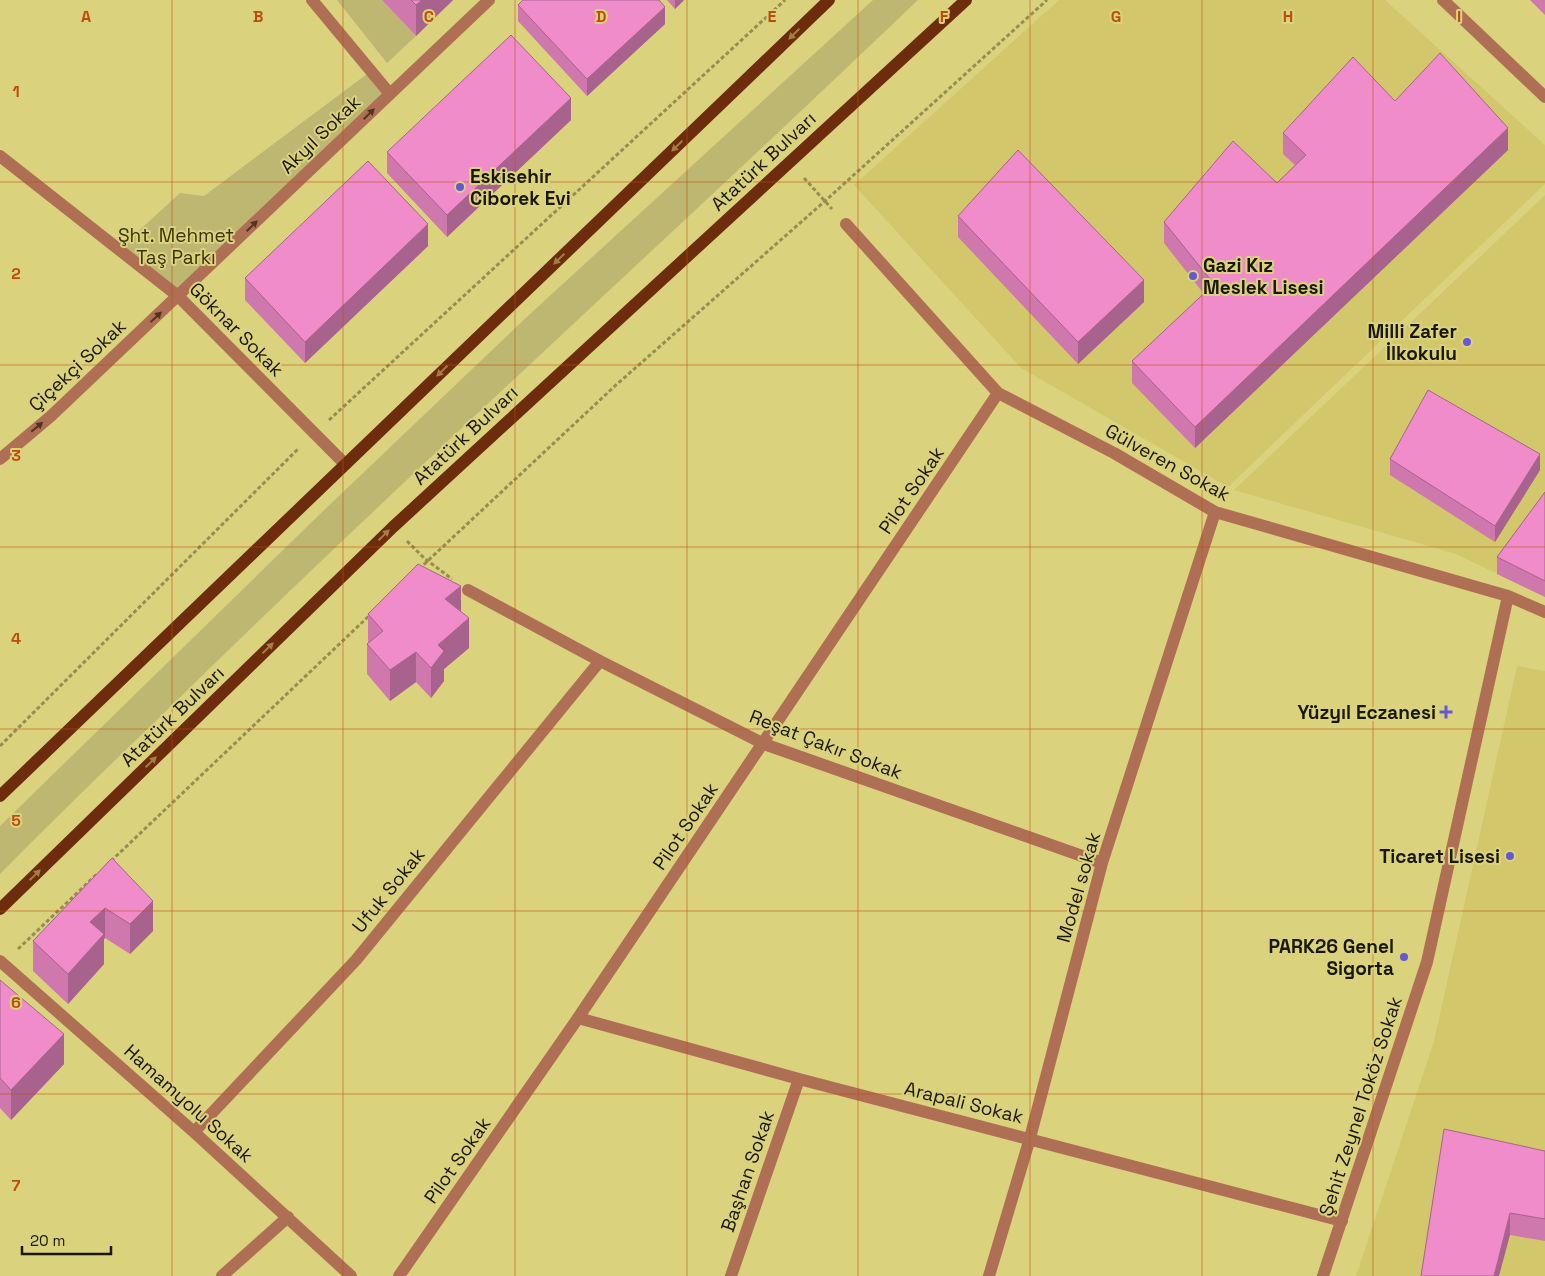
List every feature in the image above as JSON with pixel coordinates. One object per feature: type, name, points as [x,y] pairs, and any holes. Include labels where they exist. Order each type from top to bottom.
[{"type":"main road","points":[[0,796],[829,0]]},
{"type":"main road","name":"Atatürk Bulvarı","points":[[0,909],[392,527],[966,0]]},
{"type":"street","points":[[312,0],[390,94]]},
{"type":"street","name":"Akyıl Sokak","points":[[178,296],[489,0]]},
{"type":"street","points":[[1442,0],[1545,97]]},
{"type":"street","name":"Göknar Sokak","points":[[0,156],[178,296],[345,464]]},
{"type":"street","name":"Gülveren Sokak","points":[[846,224],[998,393],[1114,453],[1215,512],[1508,596],[1545,612]]},
{"type":"street","name":"Çiçekçi Sokak","points":[[0,459],[51,416],[178,296]]},
{"type":"street","name":"Pilot Sokak","points":[[399,1276],[578,1018],[764,744],[998,393]]},
{"type":"street","name":"Model sokak","points":[[989,1276],[1030,1138],[1102,864],[1215,512]]},
{"type":"street","name":"Reşat Çakır Sokak","points":[[468,590],[600,661],[764,744],[1102,864]]},
{"type":"street","name":"Şehit Zeynel Toköz Sokak","points":[[1323,1276],[1427,962],[1508,596]]},
{"type":"street","name":"Ufuk Sokak","points":[[194,1132],[356,960],[600,661]]},
{"type":"street","name":"Hamamyolu Sokak","points":[[2,962],[194,1132],[351,1276]]},
{"type":"street","name":"Arapali Sokak","points":[[578,1018],[799,1079],[1342,1221]]},
{"type":"street","name":"Başhan Sokak","points":[[731,1276],[799,1079]]},
{"type":"street","points":[[222,1276],[288,1217]]},
{"type":"path","points":[[0,746],[314,434],[784,0]]},
{"type":"path","points":[[413,574],[616,385],[825,201],[1046,0]]},
{"type":"path","points":[[789,162],[846,224]]},
{"type":"path","points":[[392,527],[428,561],[468,590]]},
{"type":"path","points":[[2,962],[377,608]]},
{"type":"shaded area","name":"Gazi Kız Meslek Lisesi","points":[[1059,0],[1385,0],[1545,145],[1545,184],[1228,487],[1021,368],[854,185]]},
{"type":"shaded area","name":"Milli Zafer İlkokulu","points":[[1545,195],[1545,597],[1456,554],[1234,490]]},
{"type":"shaded area","name":"Ticaret Lisesi","points":[[1517,666],[1545,671],[1545,1276],[1356,1276],[1434,1041]]},
{"type":"green space","points":[[337,0],[382,0],[416,36],[387,63]]},
{"type":"green space","points":[[873,0],[918,0],[252,627],[0,874],[0,826],[319,515],[530,314]]},
{"type":"green space","name":"Şht. Mehmet Taş Parkı","points":[[371,71],[390,94],[178,296],[119,249],[180,193],[204,196]]},
{"type":"building","points":[[411,0],[422,0],[416,5]]},
{"type":"building","points":[[523,0],[659,0],[665,7],[587,79],[518,5]]},
{"type":"building","points":[[511,35],[571,98],[447,215],[387,152]]},
{"type":"building","points":[[1440,53],[1508,128],[1195,427],[1132,361],[1214,284],[1164,222],[1233,141],[1277,183],[1306,155],[1283,133],[1353,57],[1395,101]]},
{"type":"building","points":[[1018,150],[1144,280],[1078,342],[958,216]]},
{"type":"building","points":[[368,161],[428,224],[305,342],[245,278]]},
{"type":"building","points":[[1428,390],[1540,454],[1495,526],[1390,459]]},
{"type":"building","points":[[1545,492],[1545,581],[1497,557]]},
{"type":"building","points":[[418,564],[461,586],[445,599],[469,618],[438,645],[444,651],[431,668],[416,652],[390,670],[367,644],[383,631],[368,614]]},
{"type":"building","points":[[112,858],[153,901],[130,924],[105,908],[90,922],[104,934],[68,974],[33,941]]},
{"type":"building","points":[[0,980],[64,1034],[11,1090],[0,1078]]},
{"type":"building","points":[[1444,1129],[1545,1151],[1545,1219],[1510,1213],[1494,1276],[1421,1276]]},
{"type":"place","name":"Eskisehir Ciborek Evi","points":[[460,187]]},
{"type":"place","name":"Gazi Kız Meslek Lisesi","points":[[1193,276]]},
{"type":"place","name":"Milli Zafer İlkokulu","points":[[1467,342]]},
{"type":"place","name":"Yüzyıl Eczanesi","points":[[1446,712]]},
{"type":"place","name":"Ticaret Lisesi","points":[[1510,856]]},
{"type":"place","name":"PARK26 Genel Sigorta","points":[[1404,957]]}]
